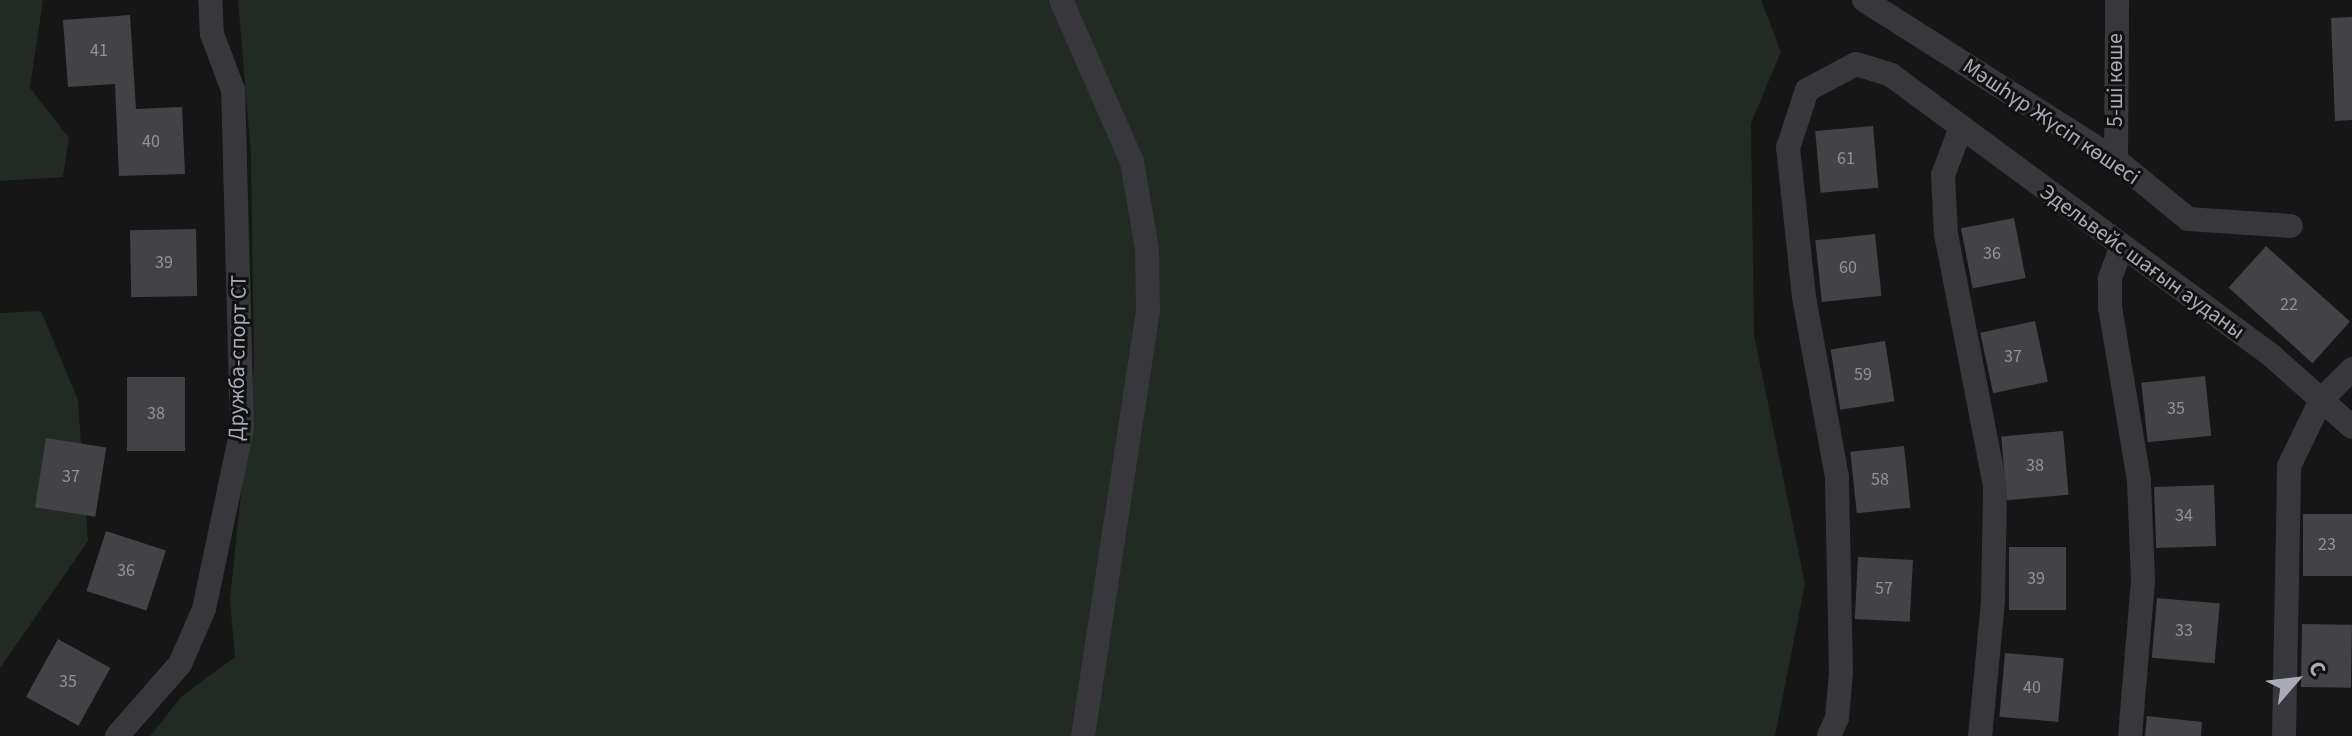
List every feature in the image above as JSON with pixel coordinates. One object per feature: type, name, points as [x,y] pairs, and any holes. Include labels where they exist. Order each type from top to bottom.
[{"type":"street","name":"Дружба-спорт СТ","points":[[117,736],[180,664],[204,609],[242,429],[233,90],[212,34],[210,0]]},
{"type":"street","points":[[1061,0],[1132,162],[1147,249],[1148,311],[1083,736]]},
{"type":"street","name":"Мәшhүр Жүсіп көшесі","points":[[1864,0],[2116,160],[2188,219],[2291,226]]},
{"type":"street","name":"5-ші көше","points":[[2116,160],[2117,0]]},
{"type":"street","name":"Эдельвейс шағын ауданы","points":[[1829,736],[1837,718],[1841,672],[1837,477],[1818,386],[1788,148],[1807,90],[1856,64],[1891,75],[1926,105],[2272,356],[2352,427]]},
{"type":"street","points":[[1960,130],[1943,175],[1946,234],[1995,487],[1993,602],[1980,736]]},
{"type":"street","points":[[2121,248],[2110,279],[2110,307],[2139,481],[2143,581],[2130,736]]},
{"type":"street","points":[[2284,736],[2289,466],[2321,400],[2352,369]]},
{"type":"shaded area","points":[[0,0],[43,0],[30,88],[69,138],[63,177],[0,181]]},
{"type":"shaded area","points":[[238,0],[1761,0],[1781,52],[1751,123],[1754,335],[1805,584],[1775,736],[150,736],[182,696],[235,657],[230,600],[254,367],[251,155]]},
{"type":"shaded area","points":[[41,311],[78,400],[88,541],[0,668],[0,313]]},
{"type":"building","points":[[130,15],[136,109],[182,107],[185,174],[119,176],[115,84],[68,87],[63,20]]},
{"type":"building","points":[[2352,17],[2352,120],[2335,121],[2331,18]]},
{"type":"building","points":[[1873,126],[1878,188],[1821,193],[1815,131]]},
{"type":"building","points":[[2014,218],[2026,278],[1973,288],[1961,228]]},
{"type":"building","points":[[196,229],[197,296],[131,297],[130,230]]},
{"type":"building","points":[[1875,234],[1881,296],[1822,302],[1815,240]]},
{"type":"building","points":[[2266,246],[2350,322],[2313,363],[2229,288]]},
{"type":"building","points":[[2035,321],[2048,382],[1993,393],[1980,333]]},
{"type":"building","points":[[1885,341],[1895,401],[1840,410],[1831,350]]},
{"type":"building","points":[[2205,376],[2211,436],[2148,442],[2141,383]]},
{"type":"building","points":[[127,377],[185,377],[185,451],[127,451]]},
{"type":"building","points":[[2063,431],[2069,495],[2007,500],[2001,436]]},
{"type":"building","points":[[46,438],[106,448],[95,517],[35,507]]},
{"type":"building","points":[[1904,446],[1910,508],[1857,513],[1850,452]]},
{"type":"building","points":[[2214,485],[2216,546],[2156,548],[2154,487]]},
{"type":"building","points":[[2303,514],[2352,514],[2352,576],[2303,576]]},
{"type":"building","points":[[106,531],[166,550],[146,610],[87,591]]},
{"type":"building","points":[[2009,547],[2066,547],[2066,610],[2009,610]]},
{"type":"building","points":[[1858,557],[1913,560],[1910,622],[1855,619]]},
{"type":"building","points":[[2157,598],[2220,603],[2215,663],[2152,658]]},
{"type":"building","points":[[2302,624],[2352,625],[2351,688],[2301,687]]},
{"type":"building","points":[[58,639],[110,668],[78,726],[26,697]]},
{"type":"building","points":[[2005,653],[2064,658],[2058,722],[1999,717]]},
{"type":"building","points":[[2147,716],[2202,722],[2201,736],[2145,736]]}]
